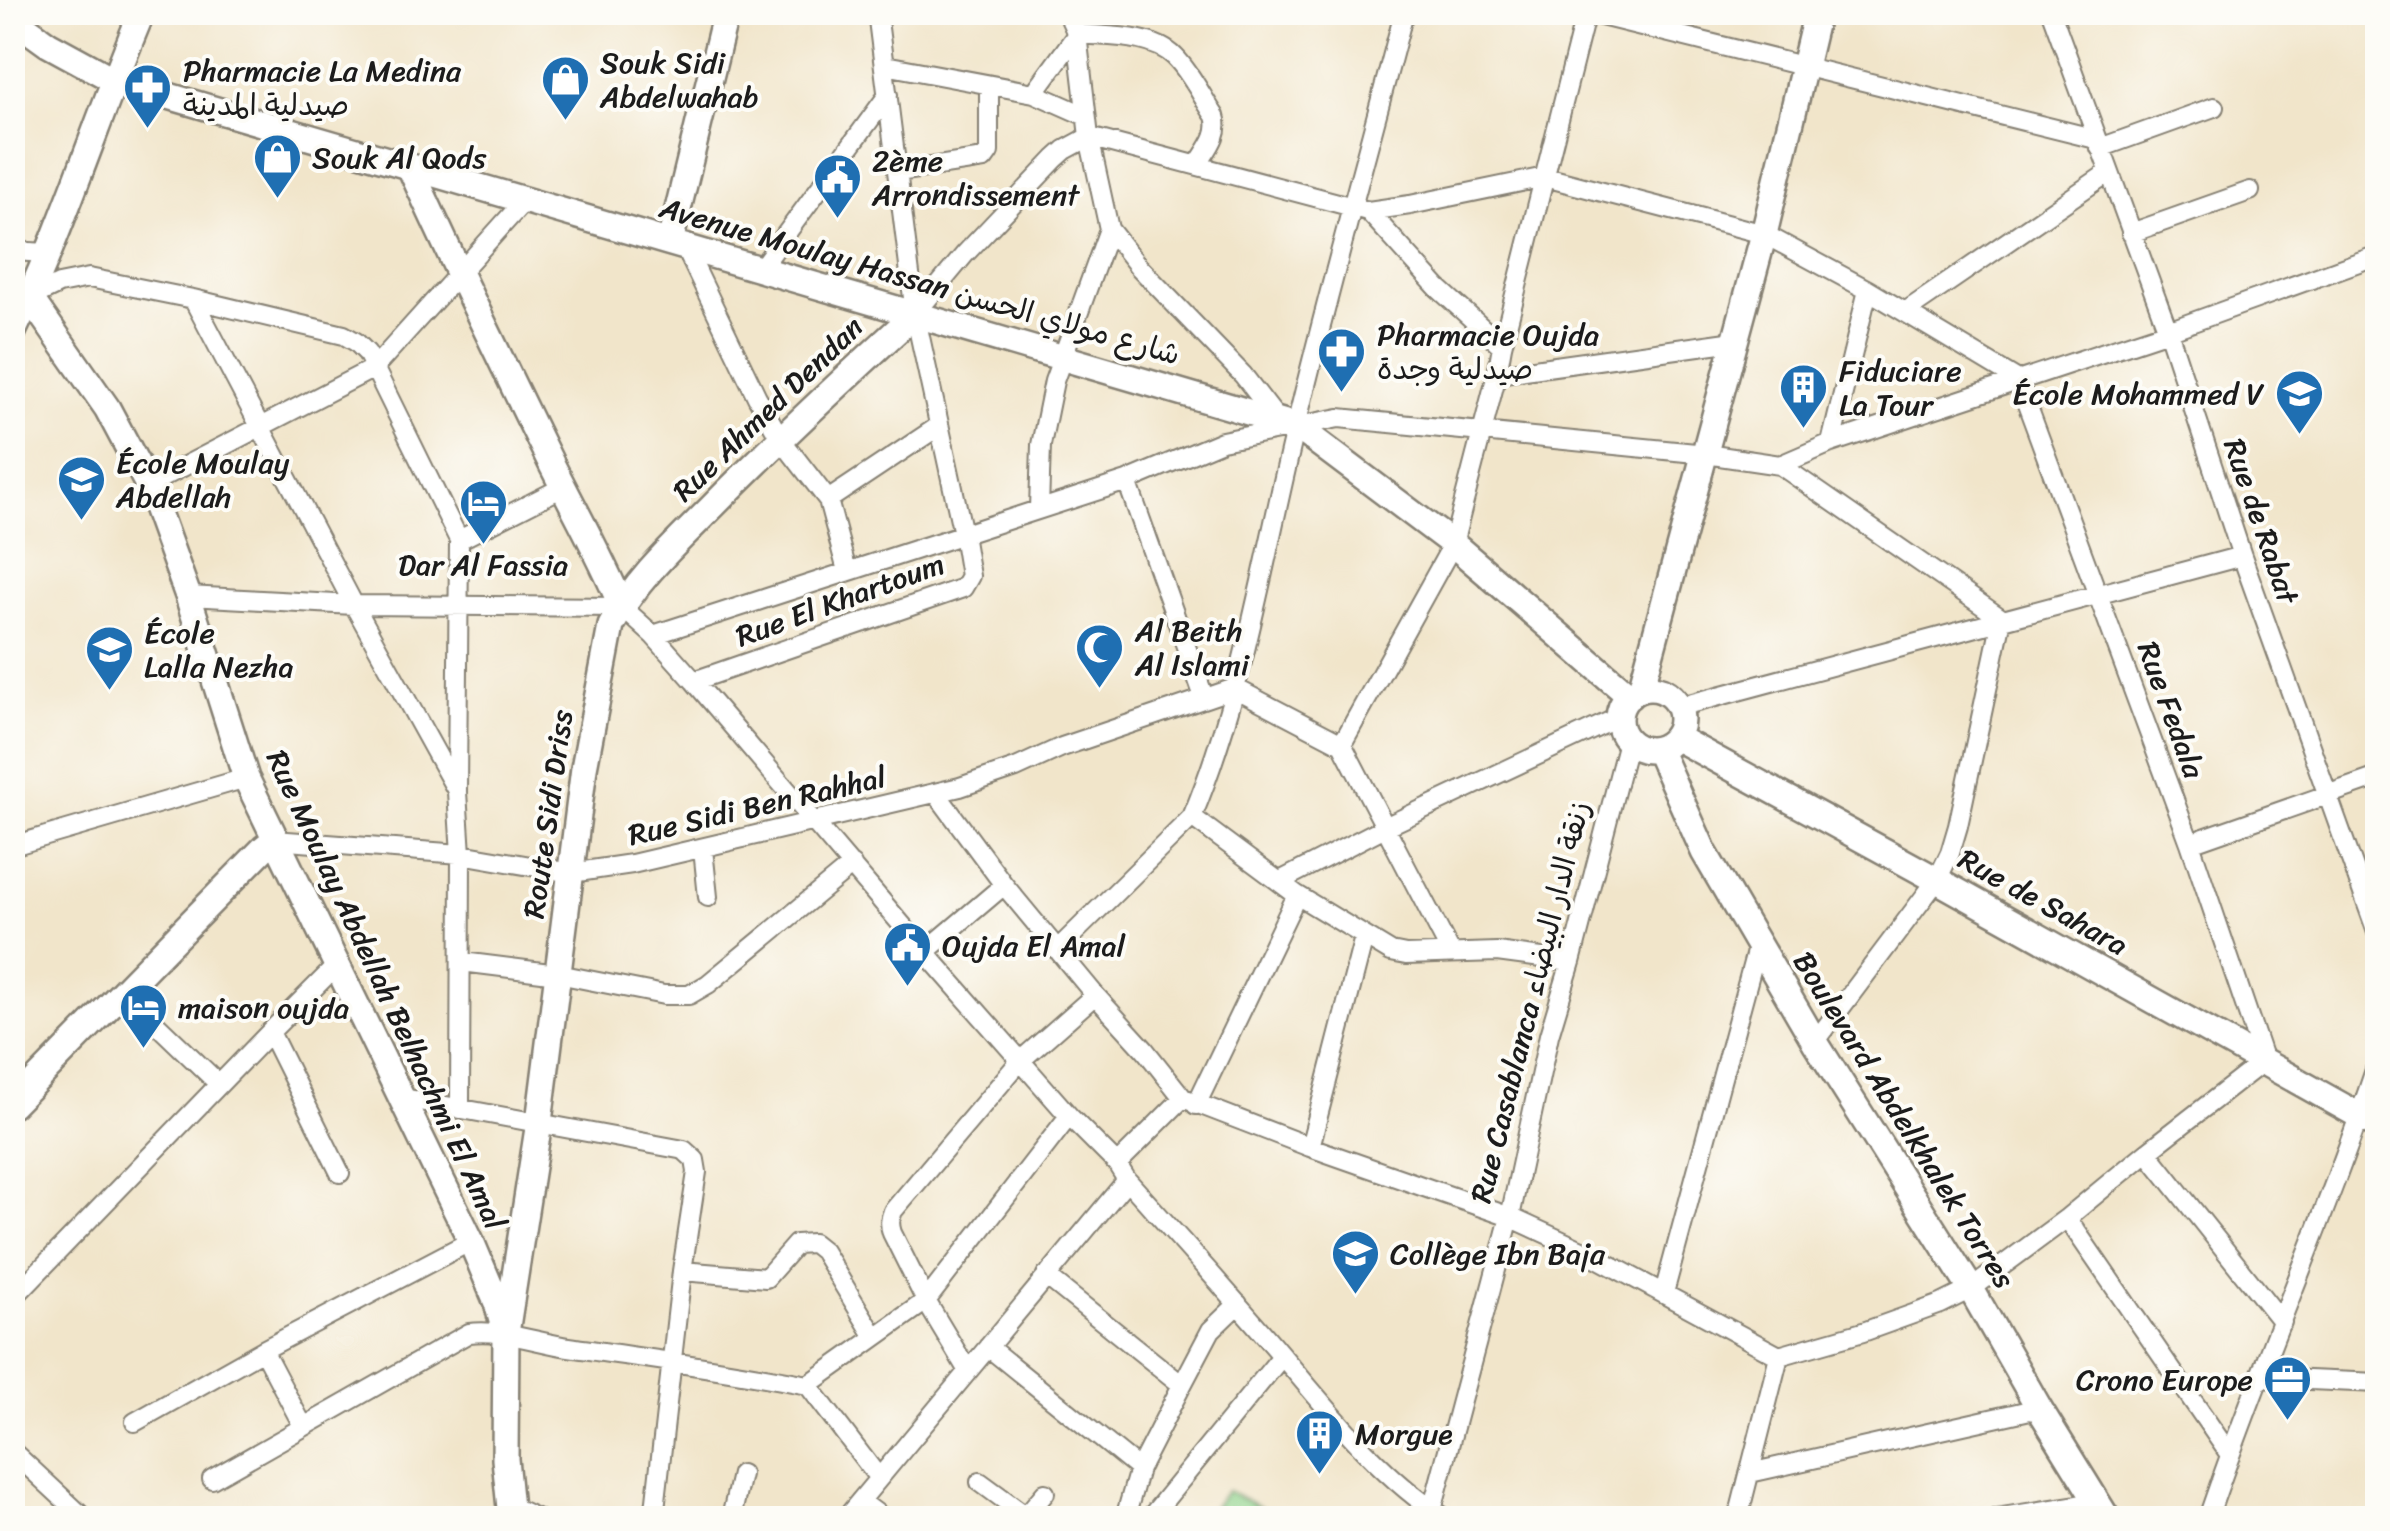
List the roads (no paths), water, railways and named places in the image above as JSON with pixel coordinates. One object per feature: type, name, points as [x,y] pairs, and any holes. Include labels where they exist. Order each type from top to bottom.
[{"type":"street","points":[[12,334],[30,298],[142,12]]},
{"type":"street","points":[[726,12],[678,244],[780,438],[828,500],[848,571]]},
{"type":"street","name":"Rue El Khartoum","points":[[694,681],[963,588],[970,576],[916,314],[877,12]]},
{"type":"street","points":[[1067,12],[1077,34],[1089,137],[1109,229],[1139,267],[1286,422]]},
{"type":"street","points":[[1057,950],[1192,817],[1204,789],[1235,688],[1286,422],[1360,210],[1404,12]]},
{"type":"street","name":"Rue Casablanca زنقة الدار البيضاء","points":[[1438,1514],[1510,1217],[1549,1035],[1571,962],[1630,711],[1706,454],[1764,234],[1816,12]]},
{"type":"street","name":"Rue de Rabat","points":[[2052,12],[2168,331],[2242,556],[2378,935]]},
{"type":"street","points":[[1342,744],[1452,544],[1586,13],[1804,65],[2098,144],[2214,107]]},
{"type":"street","name":"Avenue Moulay Hassan شارع مولاي الحسن","points":[[12,18],[48,44],[114,80],[1286,422],[1452,544],[1630,711]]},
{"type":"street","points":[[1034,92],[1077,34]]},
{"type":"street","points":[[1077,34],[1146,42],[1173,55],[1218,124],[1198,164]]},
{"type":"street","points":[[885,65],[1034,92],[1086,116]]},
{"type":"street","points":[[898,172],[984,159],[988,152],[989,84]]},
{"type":"street","points":[[760,268],[888,95]]},
{"type":"street","points":[[1089,137],[1360,210],[1410,205],[1545,178],[1764,234],[1868,290],[2018,380]]},
{"type":"street","name":"Rue Ahmed Dendan","points":[[622,606],[646,574],[780,438],[916,314],[965,254],[1055,159],[1089,137]]},
{"type":"street","points":[[410,166],[459,275],[622,606],[654,635],[925,952],[1238,1304],[1313,1394],[1378,1464],[1438,1514]]},
{"type":"street","points":[[1905,312],[2109,172]]},
{"type":"street","points":[[2131,233],[2250,191]]},
{"type":"street","points":[[148,485],[374,368],[525,200]]},
{"type":"street","points":[[1360,210],[1502,346]]},
{"type":"street","points":[[1039,508],[1041,445],[1054,381],[1109,229]]},
{"type":"street","points":[[12,251],[47,254]]},
{"type":"street","points":[[1780,464],[2378,255]]},
{"type":"street","points":[[12,319],[30,298],[59,284],[89,278],[344,335],[367,354],[459,540],[460,1109]]},
{"type":"street","points":[[1831,443],[1868,290]]},
{"type":"street","name":"Rue Moulay Abdellah Belhachmi El Amal","points":[[30,298],[107,408],[148,485],[246,778],[470,1241],[506,1333]]},
{"type":"street","points":[[193,299],[457,792]]},
{"type":"street","points":[[1497,374],[1735,340]]},
{"type":"street","name":"Rue Fedala","points":[[2018,380],[2190,842],[2264,1061]]},
{"type":"street","points":[[654,635],[1127,481],[1222,442],[1286,422],[1339,418],[1780,464],[2002,619]]},
{"type":"street","points":[[828,500],[939,426]]},
{"type":"street","points":[[1127,481],[1204,698]]},
{"type":"street","points":[[459,540],[563,487]]},
{"type":"street","points":[[1678,707],[2242,556]]},
{"type":"street","points":[[188,596],[354,605],[622,606]]},
{"type":"street","name":"Route Sidi Driss","points":[[511,1512],[505,1459],[506,1333],[539,1122],[588,750],[612,626],[622,606]]},
{"type":"street","points":[[1815,1042],[1938,880],[1950,853],[2002,619]]},
{"type":"street","points":[[1235,688],[1342,744],[1451,953]]},
{"type":"street","name":"Rue Sidi Ben Rahhal","points":[[274,840],[461,854],[572,873],[632,864],[984,780],[1062,747],[1235,688]]},
{"type":"street","points":[[1280,881],[1630,711],[1650,688],[1667,693],[1678,707],[1680,727],[1666,743],[1642,749],[1630,711]]},
{"type":"street","name":"Rue de Sahara","points":[[1666,743],[1938,880],[2368,1121]]},
{"type":"street","name":"Boulevard Abdelkhalek Torres","points":[[1666,743],[1704,852],[1815,1042],[1971,1289],[2102,1510]]},
{"type":"street","points":[[12,846],[246,778]]},
{"type":"street","points":[[2190,842],[2378,778]]},
{"type":"street","points":[[936,793],[1057,950],[1189,1102],[1510,1217],[1588,1253],[1779,1356],[1878,1326],[1971,1289],[2264,1061]]},
{"type":"street","points":[[1192,817],[1298,895],[1364,938],[1400,954],[1497,952],[1571,962]]},
{"type":"street","points":[[12,1105],[274,840]]},
{"type":"street","points":[[703,848],[708,897]]},
{"type":"street","points":[[462,962],[689,996],[852,865]]},
{"type":"street","points":[[925,952],[1004,885]]},
{"type":"street","points":[[846,1518],[1046,1276],[1122,1172],[1189,1102],[1298,895]]},
{"type":"street","points":[[1310,1147],[1364,938]]},
{"type":"street","points":[[1664,1293],[1758,944]]},
{"type":"street","points":[[12,1299],[336,966]]},
{"type":"street","points":[[122,992],[219,1084]]},
{"type":"street","points":[[968,1371],[926,1301],[892,1233],[891,1217],[1020,1061],[1095,995]]},
{"type":"street","points":[[270,1032],[340,1173]]},
{"type":"street","points":[[2208,1518],[2282,1322],[2368,1121],[2378,1060]]},
{"type":"street","points":[[403,1098],[684,1150],[696,1160],[654,1518]]},
{"type":"street","points":[[808,1385],[926,1301],[1069,1116]]},
{"type":"street","points":[[2147,1152],[2282,1322]]},
{"type":"street","points":[[2067,1218],[2230,1455]]},
{"type":"street","points":[[136,1422],[470,1241]]},
{"type":"street","points":[[682,1271],[766,1278],[796,1244],[813,1243],[823,1251],[876,1338]]},
{"type":"street","points":[[1046,1276],[1182,1385]]},
{"type":"street","points":[[1125,1518],[1138,1469],[1182,1385],[1212,1330],[1238,1304]]},
{"type":"street","points":[[212,1479],[469,1333],[506,1333],[527,1340],[808,1385],[878,1477]]},
{"type":"street","points":[[988,1347],[1138,1469]]},
{"type":"street","points":[[264,1350],[303,1426]]},
{"type":"street","points":[[1150,1518],[1282,1356]]},
{"type":"street","points":[[1738,1518],[1779,1356]]},
{"type":"street","points":[[2261,1378],[2378,1383]]},
{"type":"street","points":[[1750,1473],[2039,1408]]},
{"type":"street","points":[[12,1451],[84,1518]]},
{"type":"street","points":[[731,1518],[740,1474]]},
{"type":"street","points":[[980,1482],[1027,1518],[1046,1492]]},
{"type":"street","points":[[860,1501],[883,1518]]},
{"type":"street","points":[[1997,1518],[2102,1510]]},
{"type":"street","points":[[511,1512],[536,1518]]},
{"type":"place","name":"Souk Sidi Abdelwahab","points":[[565,122]]},
{"type":"place","name":"Pharmacie La Medina صيدلية المدينة","points":[[148,130]]},
{"type":"place","name":"Souk Al Qods","points":[[277,200]]},
{"type":"place","name":"2ème Arrondissement","points":[[837,220]]},
{"type":"place","name":"Pharmacie Oujda صيدلية وجدة","points":[[1342,394]]},
{"type":"place","name":"Fiduciare La Tour","points":[[1804,430]]},
{"type":"place","name":"École Mohammed V","points":[[2299,436]]},
{"type":"place","name":"École Moulay Abdellah","points":[[81,522]]},
{"type":"place","name":"Dar Al Fassia","points":[[483,546]]},
{"type":"place","name":"Al Beith Al Islami","points":[[1100,690]]},
{"type":"place","name":"École Lalla Nezha","points":[[109,692]]},
{"type":"place","name":"Oujda El Amal","points":[[907,988]]},
{"type":"place","name":"maison oujda","points":[[143,1050]]},
{"type":"place","name":"Collège Ibn Baja","points":[[1355,1296]]},
{"type":"place","name":"Crono Europe","points":[[2288,1422]]},
{"type":"place","name":"Morgue","points":[[1320,1476]]}]
